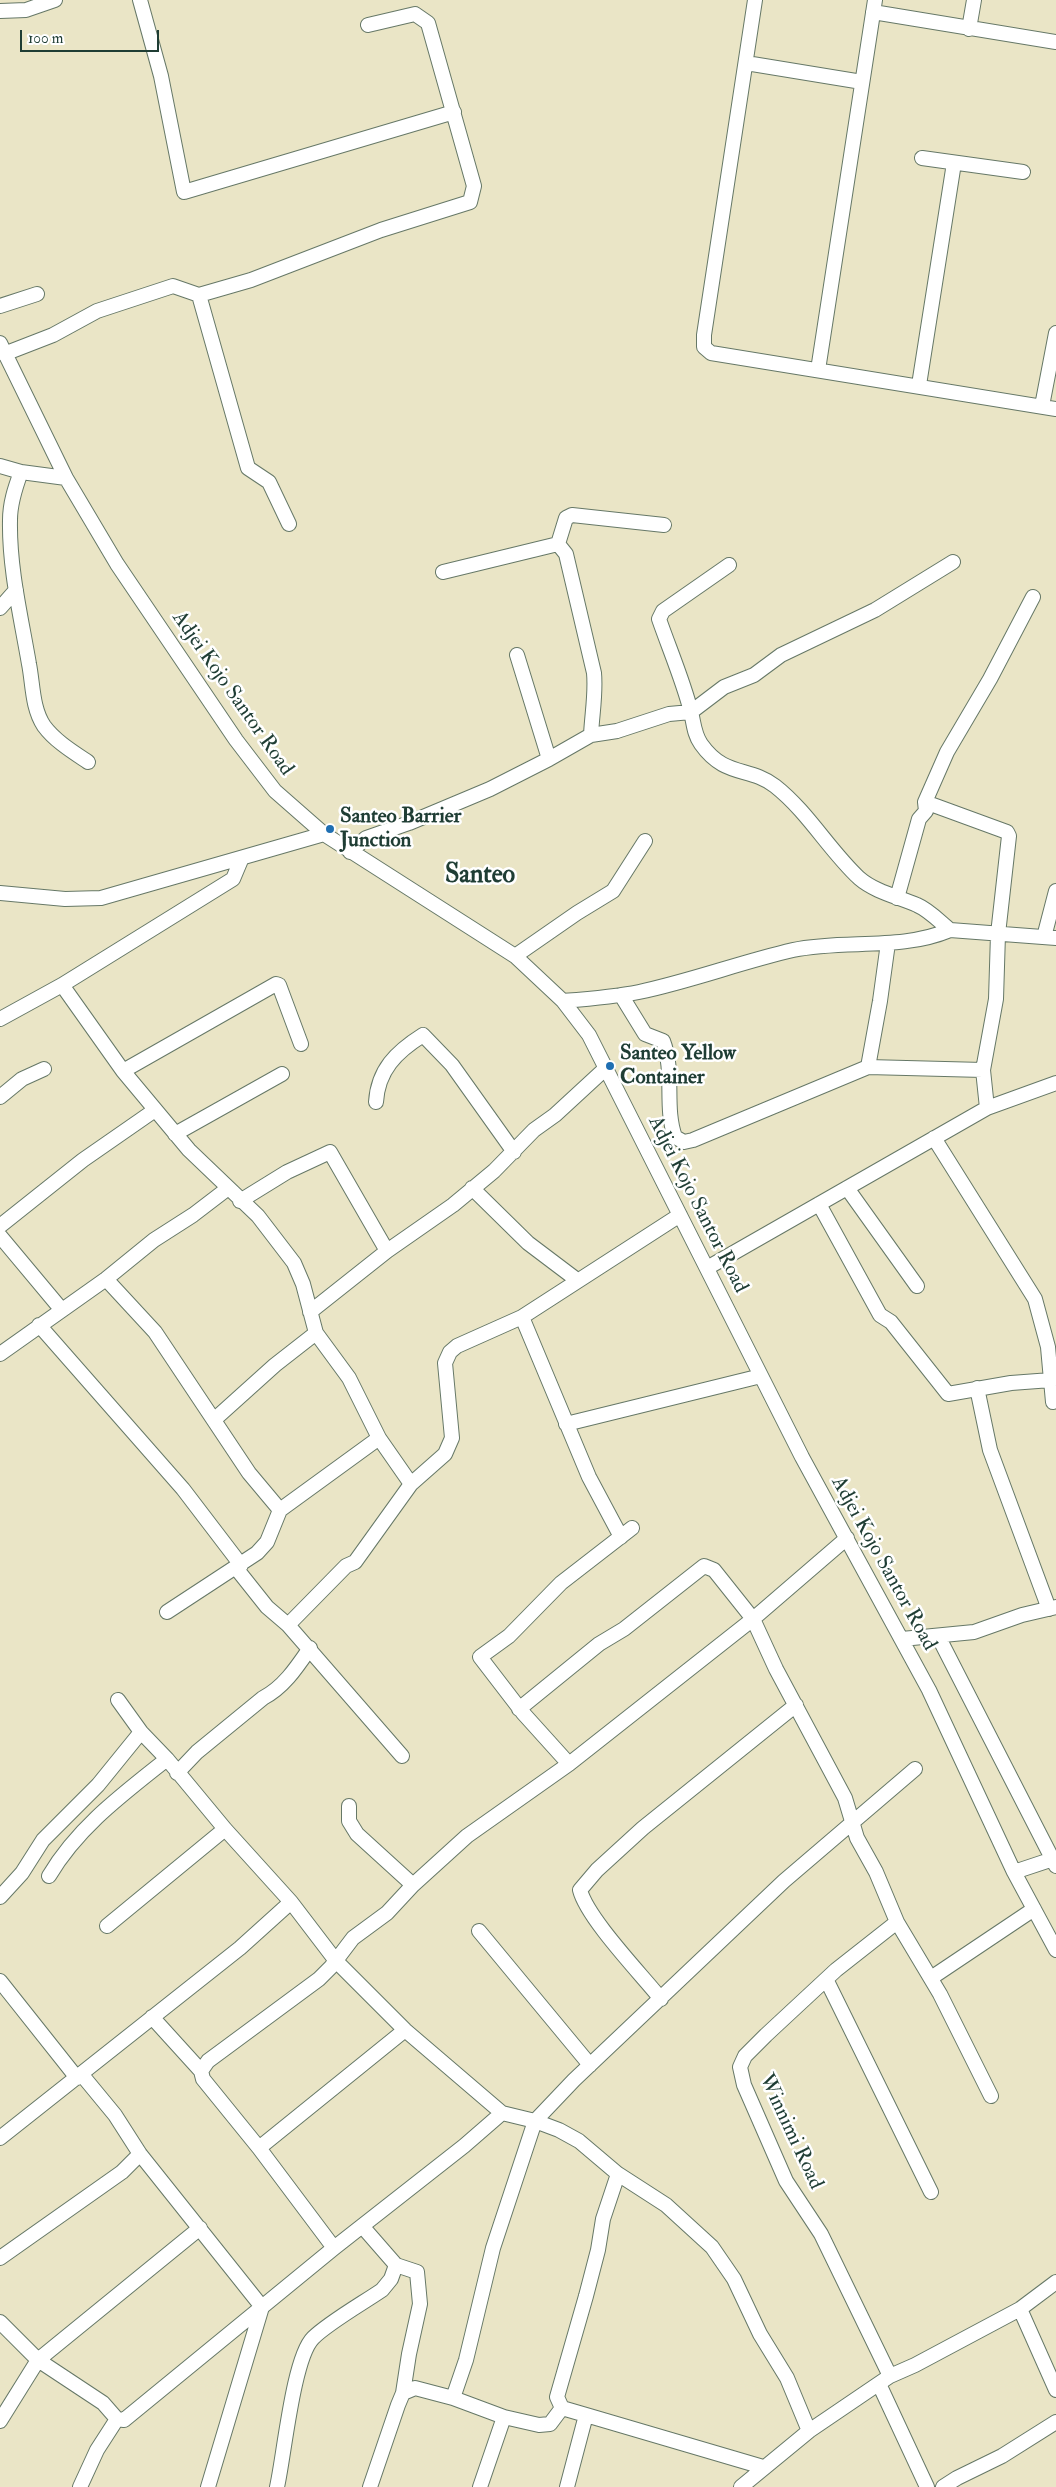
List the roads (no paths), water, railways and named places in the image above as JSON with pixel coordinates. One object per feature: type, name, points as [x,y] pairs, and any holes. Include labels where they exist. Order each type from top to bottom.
[{"type":"street","points":[[0,11],[26,10],[55,0]]},
{"type":"street","points":[[140,0],[161,76],[184,192],[454,112]]},
{"type":"street","points":[[755,0],[704,335],[704,347],[712,353],[1056,408]]},
{"type":"street","points":[[969,29],[974,0]]},
{"type":"street","points":[[818,370],[874,6],[969,29],[1056,42]]},
{"type":"street","points":[[2,349],[53,335],[97,311],[173,286],[199,295],[251,280],[381,230],[470,202],[474,186],[428,23],[415,14],[368,25]]},
{"type":"street","points":[[746,63],[862,82]]},
{"type":"street","points":[[922,158],[1024,172]]},
{"type":"street","points":[[919,385],[954,163]]},
{"type":"street","points":[[0,306],[38,294]]},
{"type":"street","points":[[199,295],[248,468],[269,482],[289,524]]},
{"type":"street","points":[[1042,406],[1056,333]]},
{"type":"street","name":"Adjei Kojo Santor Road","points":[[2,349],[66,478],[117,564],[236,740],[275,791],[324,834],[350,852],[439,906],[515,956],[563,1001],[589,1035],[802,1457],[902,1639],[1014,1872],[1056,1950]]},
{"type":"street","points":[[0,466],[21,472],[66,478]]},
{"type":"street","points":[[21,472],[12,497],[10,520],[16,590],[30,667],[31,692],[44,725],[63,745],[88,762]]},
{"type":"street","points":[[558,544],[566,518],[572,515],[664,525]]},
{"type":"street","points":[[443,572],[558,544]]},
{"type":"street","points":[[558,544],[566,554],[594,673],[596,687],[592,704],[591,735]]},
{"type":"street","points":[[350,852],[366,838],[409,823],[490,789],[591,735],[617,731],[669,714],[691,712],[724,687],[754,675],[781,655],[875,610],[953,562]]},
{"type":"street","points":[[729,564],[663,611],[659,619],[691,712],[694,731],[716,761],[729,769],[759,777],[773,785],[792,801],[860,879],[897,898],[919,906],[950,930]]},
{"type":"street","points":[[0,608],[16,590]]},
{"type":"street","points":[[897,898],[919,819],[926,811],[925,802],[947,752],[990,679],[1033,597]]},
{"type":"street","points":[[517,655],[549,759]]},
{"type":"street","points":[[925,802],[1008,832],[1009,836],[998,934],[996,999],[983,1070],[987,1108]]},
{"type":"street","points":[[0,893],[66,899],[101,898],[241,860],[324,834]]},
{"type":"street","points":[[515,956],[577,913],[613,891],[645,841]]},
{"type":"street","points":[[0,1019],[62,985],[232,878],[241,860]]},
{"type":"street","points":[[563,1001],[621,995],[794,950],[831,945],[888,943],[934,937],[950,930],[1050,938],[1056,891]]},
{"type":"street","points":[[868,1067],[888,943]]},
{"type":"street","points":[[123,1071],[276,984],[279,986],[301,1044]]},
{"type":"street","points":[[62,985],[123,1071],[175,1134],[227,1189],[258,1216],[294,1263],[303,1284],[316,1333],[349,1378],[379,1438],[411,1484]]},
{"type":"street","points":[[621,995],[645,1034],[663,1041],[669,1056],[671,1126],[675,1138],[684,1142],[693,1140],[868,1067],[983,1070]]},
{"type":"street","points":[[376,1102],[377,1088],[383,1073],[394,1056],[423,1036],[452,1065],[514,1152]]},
{"type":"street","points":[[310,1312],[387,1251],[453,1205],[514,1152],[534,1130],[555,1115],[606,1068]]},
{"type":"street","points":[[0,1097],[22,1078],[44,1069]]},
{"type":"street","points":[[175,1134],[282,1074]]},
{"type":"street","points":[[707,1268],[987,1108],[1056,1083]]},
{"type":"street","points":[[0,1226],[83,1160],[155,1110]]},
{"type":"street","points":[[934,1138],[1035,1299],[1048,1347],[1053,1402]]},
{"type":"street","points":[[240,1201],[287,1172],[330,1152],[387,1251]]},
{"type":"street","points":[[472,1188],[528,1243],[577,1280]]},
{"type":"street","points":[[847,1188],[917,1286]]},
{"type":"street","points":[[0,1354],[61,1309],[106,1279],[154,1240],[193,1215],[227,1189]]},
{"type":"street","points":[[819,1204],[880,1315],[891,1322],[948,1394],[977,1388],[1051,1380]]},
{"type":"street","points":[[288,1625],[346,1566],[355,1562],[411,1484],[449,1449],[452,1438],[446,1363],[450,1352],[457,1346],[522,1317],[680,1215]]},
{"type":"street","points":[[0,1236],[61,1309]]},
{"type":"street","points":[[106,1279],[155,1332],[249,1473],[280,1510]]},
{"type":"street","points":[[522,1317],[589,1477],[621,1537]]},
{"type":"street","points":[[38,1326],[183,1489],[267,1607],[310,1648],[402,1756]]},
{"type":"street","points":[[214,1419],[275,1365],[316,1333]]},
{"type":"street","points":[[566,1424],[762,1376]]},
{"type":"street","points":[[902,1639],[974,1632],[1022,1615],[1053,1608],[990,1450],[977,1388]]},
{"type":"street","points":[[167,1612],[257,1553],[267,1542],[280,1510],[379,1438]]},
{"type":"street","points":[[569,1764],[519,1709],[480,1657],[509,1636],[560,1583],[632,1528]]},
{"type":"street","points":[[201,2071],[208,2061],[319,1979],[336,1961],[353,1938],[387,1913],[413,1885],[474,1831],[569,1764],[753,1619],[847,1538]]},
{"type":"street","points":[[519,1709],[599,1644],[624,1629],[704,1566],[714,1570],[753,1619],[845,1798],[857,1838],[876,1872],[896,1922],[931,1978],[991,2096]]},
{"type":"street","points":[[938,1636],[1055,1862],[1014,1872]]},
{"type":"street","points":[[177,1773],[197,1752],[263,1698],[273,1693],[288,1678],[310,1648]]},
{"type":"street","points":[[118,1700],[140,1732],[168,1759],[177,1773],[225,1829],[292,1902],[336,1961],[406,2030],[502,2113],[536,2121],[559,2130],[579,2141],[618,2174],[666,2204],[712,2247],[724,2263],[760,2334],[787,2378],[809,2431]]},
{"type":"street","points":[[661,1998],[618,1948],[582,1901],[580,1890],[597,1870],[643,1828],[796,1705]]},
{"type":"street","points":[[0,1897],[22,1873],[43,1840],[98,1784],[140,1732]]},
{"type":"street","points":[[49,1876],[63,1853],[98,1815],[168,1759]]},
{"type":"street","points":[[453,2398],[466,2360],[493,2248],[536,2121],[590,2065],[784,1881],[915,1769]]},
{"type":"street","points":[[348,1806],[349,1821],[357,1834],[413,1885]]},
{"type":"street","points":[[107,1926],[225,1829]]},
{"type":"street","points":[[0,2137],[80,2076],[240,1948],[292,1902]]},
{"type":"street","points":[[931,1978],[1034,1909]]},
{"type":"street","name":"Winnimi Road","points":[[896,1922],[827,1981],[745,2056],[740,2067],[741,2075],[786,2181],[821,2234],[885,2380],[927,2487]]},
{"type":"street","points":[[479,1931],[590,2065]]},
{"type":"street","points":[[827,1981],[931,2192]]},
{"type":"street","points":[[0,1982],[114,2115],[140,2154],[262,2307]]},
{"type":"street","points":[[152,2017],[201,2071],[203,2079],[259,2148],[334,2248]]},
{"type":"street","points":[[259,2148],[406,2030]]},
{"type":"street","points":[[0,2322],[38,2360],[104,2402],[117,2419],[124,2420],[334,2248],[464,2146],[502,2113]]},
{"type":"street","points":[[0,2258],[122,2172],[140,2154]]},
{"type":"street","points":[[618,2174],[604,2219],[586,2296],[556,2397],[562,2408],[763,2467]]},
{"type":"street","points":[[362,2226],[396,2265],[417,2272],[420,2304],[409,2354],[404,2393],[370,2487]]},
{"type":"street","points":[[0,2421],[38,2360],[200,2228]]},
{"type":"street","points":[[278,2487],[283,2446],[301,2361],[312,2339],[382,2290],[391,2280],[396,2265]]},
{"type":"street","points":[[741,2487],[809,2431],[885,2380],[1020,2309],[1056,2282]]},
{"type":"street","points":[[208,2487],[262,2307]]},
{"type":"street","points":[[1020,2309],[1056,2390]]},
{"type":"street","points":[[404,2393],[415,2388],[453,2398],[504,2417],[539,2425],[550,2424],[562,2408]]},
{"type":"street","points":[[571,2486],[586,2415]]},
{"type":"street","points":[[480,2487],[504,2417]]},
{"type":"street","points":[[80,2487],[98,2450],[117,2419]]},
{"type":"street","points":[[943,2487],[1002,2456],[1056,2422]]},
{"type":"place","name":"Santeo Barrier Junction","points":[[330,829]]},
{"type":"place","name":"Santeo Yellow Container","points":[[610,1066]]},
{"type":"district","name":"Santeo","points":[[480,876]]}]
